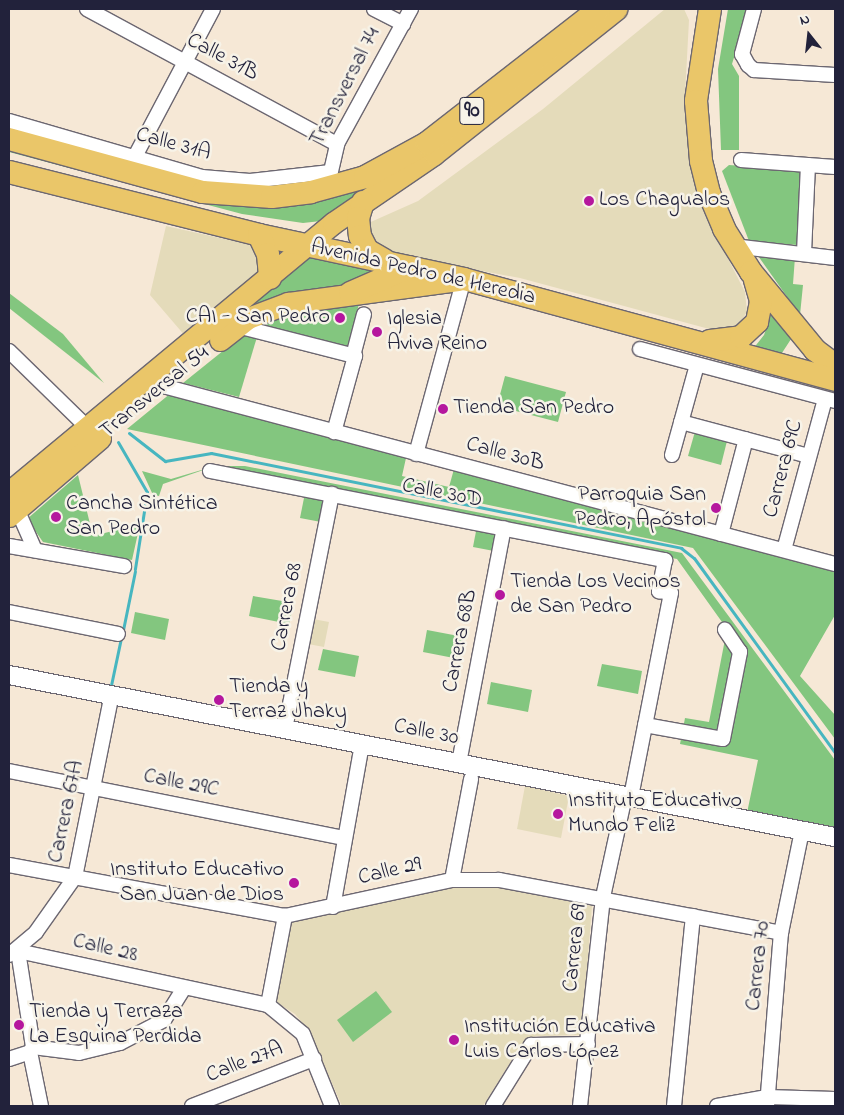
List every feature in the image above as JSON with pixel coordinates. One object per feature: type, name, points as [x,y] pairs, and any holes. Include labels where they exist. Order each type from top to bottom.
[{"type":"highway","name":"90","points":[[330,180],[386,168],[427,144],[599,9]]},
{"type":"highway","points":[[698,9],[700,71],[697,131],[701,161],[716,211],[734,246],[751,272],[815,350],[835,365]]},
{"type":"highway","points":[[700,71],[710,9]]},
{"type":"highway","points":[[9,139],[130,165],[182,188],[248,197],[330,180]]},
{"type":"highway","name":"Avenida Pedro de Heredia","points":[[9,172],[259,235],[464,279],[684,339],[832,394]]},
{"type":"highway","points":[[363,202],[358,218],[363,244],[387,262]]},
{"type":"highway","points":[[259,235],[268,254],[270,278]]},
{"type":"highway","points":[[350,293],[410,267]]},
{"type":"highway","points":[[684,339],[732,341],[750,332],[761,301],[751,272]]},
{"type":"main road","name":"90","points":[[308,246],[363,202],[434,154],[616,9]]},
{"type":"main road","name":"Transversal 54","points":[[119,414],[308,246]]},
{"type":"main road","name":"Transversal 54","points":[[11,506],[95,430],[163,386],[237,326],[275,306],[350,293],[464,279]]},
{"type":"street","name":"Calle 31B","points":[[87,9],[337,144]]},
{"type":"street","points":[[130,165],[213,9]]},
{"type":"street","points":[[374,9],[402,24]]},
{"type":"street","name":"Transversal 74","points":[[330,180],[337,144],[411,9]]},
{"type":"street","points":[[754,9],[743,59],[754,70],[835,75]]},
{"type":"street","name":"Calle 31A","points":[[9,120],[130,165]]},
{"type":"street","points":[[741,160],[835,167]]},
{"type":"street","points":[[804,252],[808,165]]},
{"type":"street","points":[[734,246],[804,252],[835,258]]},
{"type":"street","points":[[416,454],[464,279]]},
{"type":"street","points":[[334,432],[364,314]]},
{"type":"street","points":[[237,326],[354,356]]},
{"type":"street","points":[[640,350],[697,365],[832,394]]},
{"type":"street","points":[[9,351],[95,430]]},
{"type":"street","points":[[672,455],[697,365]]},
{"type":"street","name":"Calle 30B","points":[[163,386],[835,564]]},
{"type":"street","name":"Carrera 69C","points":[[784,550],[809,456],[832,394]]},
{"type":"street","points":[[681,422],[809,456]]},
{"type":"street","points":[[721,534],[746,439]]},
{"type":"street","name":"Calle 30D","points":[[210,471],[666,560],[659,591],[670,593]]},
{"type":"street","name":"Carrera 68","points":[[285,728],[332,494]]},
{"type":"street","points":[[11,506],[35,550]]},
{"type":"street","name":"Carrera 68B","points":[[459,763],[504,528]]},
{"type":"street","points":[[9,546],[124,566]]},
{"type":"street","name":"Carrera 69","points":[[580,1106],[603,897],[645,725],[670,593]]},
{"type":"street","points":[[9,612],[118,634]]},
{"type":"street","points":[[645,725],[723,740],[740,652],[725,630]]},
{"type":"street","name":"Calle 30","points":[[9,675],[835,836]]},
{"type":"street","name":"Carrera 67A","points":[[13,953],[75,877],[112,694]]},
{"type":"street","points":[[333,907],[362,744]]},
{"type":"street","name":"Calle 29C","points":[[9,771],[344,838]]},
{"type":"street","points":[[452,880],[471,779]]},
{"type":"street","name":"Carrera 70","points":[[767,1102],[781,933],[802,831]]},
{"type":"street","name":"Calle 29","points":[[9,865],[285,916],[452,880],[499,880],[603,897],[781,933]]},
{"type":"street","points":[[285,916],[268,1005],[297,1025],[314,1059],[332,1106]]},
{"type":"street","points":[[674,1106],[693,916]]},
{"type":"street","points":[[13,953],[42,1106]]},
{"type":"street","name":"Calle 28","points":[[13,953],[268,1005]]},
{"type":"street","points":[[9,1060],[31,1050],[79,1053],[120,1043],[164,1020],[183,989]]},
{"type":"street","points":[[493,1106],[531,1045],[588,1044]]},
{"type":"street","name":"Calle 27A","points":[[192,1106],[314,1059]]},
{"type":"street","points":[[717,1106],[835,1099]]},
{"type":"shaded area","points":[[665,9],[684,9],[689,20],[685,95],[690,165],[717,237],[745,292],[747,312],[738,325],[713,330],[520,278],[376,251],[364,225],[418,201],[543,109]]},
{"type":"shaded area","points":[[166,226],[294,254],[186,337],[150,295]]},
{"type":"shaded area","points":[[313,619],[329,622],[324,647],[308,644]]},
{"type":"shaded area","points":[[525,786],[569,796],[561,838],[517,829]]},
{"type":"shaded area","points":[[460,885],[492,886],[592,906],[582,1035],[536,1036],[522,1044],[483,1106],[342,1106],[309,1031],[295,1014],[276,1002],[290,921]]},
{"type":"green space","points":[[728,9],[749,9],[732,64],[739,76],[739,150],[721,150],[718,69]]},
{"type":"green space","points":[[9,144],[272,203],[438,146],[321,221],[303,223],[242,214],[9,152]]},
{"type":"green space","points":[[729,165],[801,170],[797,245],[749,241],[722,171]]},
{"type":"green space","points":[[309,253],[387,274],[239,316],[118,413]]},
{"type":"green space","points":[[756,253],[795,257],[793,284],[803,285],[800,315]]},
{"type":"green space","points":[[9,293],[63,334],[104,383],[9,308]]},
{"type":"green space","points":[[359,304],[347,347],[255,325],[284,313]]},
{"type":"green space","points":[[772,312],[793,336],[780,356],[753,349],[764,335]]},
{"type":"green space","points":[[244,334],[257,337],[239,397],[183,383]]},
{"type":"green space","points":[[505,376],[566,392],[558,422],[497,406]]},
{"type":"green space","points":[[171,393],[406,458],[402,476],[449,487],[454,469],[835,571],[835,615],[800,676],[835,715],[835,739],[693,548],[127,429]]},
{"type":"green space","points":[[696,428],[728,437],[721,465],[688,456]]},
{"type":"green space","points":[[215,466],[245,466],[682,553],[835,760],[835,829],[747,813],[758,760],[680,744],[685,718],[709,722],[727,629],[677,559],[209,468],[163,484],[159,496],[153,495],[142,471],[171,479]]},
{"type":"green space","points":[[78,475],[93,536],[140,524],[132,560],[43,542],[27,519]]},
{"type":"green space","points":[[305,493],[326,497],[321,522],[300,518]]},
{"type":"green space","points":[[477,526],[498,530],[494,551],[473,547]]},
{"type":"green space","points":[[253,596],[294,603],[289,624],[249,616]]},
{"type":"green space","points":[[135,612],[169,619],[165,640],[131,633]]},
{"type":"green space","points":[[427,630],[464,637],[459,659],[423,652]]},
{"type":"green space","points":[[323,649],[359,656],[355,677],[318,670]]},
{"type":"green space","points":[[602,664],[642,671],[638,694],[597,686]]},
{"type":"green space","points":[[491,682],[532,690],[528,712],[487,704]]},
{"type":"green space","points":[[376,991],[392,1012],[353,1042],[337,1020]]},
{"type":"waterway","points":[[129,433],[165,461],[211,453],[681,548],[694,558],[835,753]]},
{"type":"waterway","points":[[118,442],[147,492],[135,569]]},
{"type":"waterway","points":[[123,630],[135,571]]},
{"type":"waterway","points":[[110,690],[121,638]]},
{"type":"place","name":"Los Chagualos","points":[[589,201]]},
{"type":"place","name":"CAI - San Pedro","points":[[340,318]]},
{"type":"place","name":"Iglesia Aviva Reino","points":[[377,332]]},
{"type":"place","name":"Tienda San Pedro","points":[[443,409]]},
{"type":"place","name":"Parroquia San Pedro, Apóstol","points":[[716,508]]},
{"type":"place","name":"Cancha Sintética San Pedro","points":[[56,517]]},
{"type":"place","name":"Tienda Los Vecinos de San Pedro","points":[[500,595]]},
{"type":"place","name":"Tienda y Terraz Jhaky","points":[[219,700]]},
{"type":"place","name":"Instituto Educativo Mundo Feliz","points":[[558,814]]},
{"type":"place","name":"Instituto Educativo San Juan de Dios","points":[[294,883]]},
{"type":"place","name":"Tienda y Terraza La Esquina Perdida","points":[[19,1025]]},
{"type":"place","name":"Institución Educativa Luis Carlos López","points":[[454,1040]]}]
